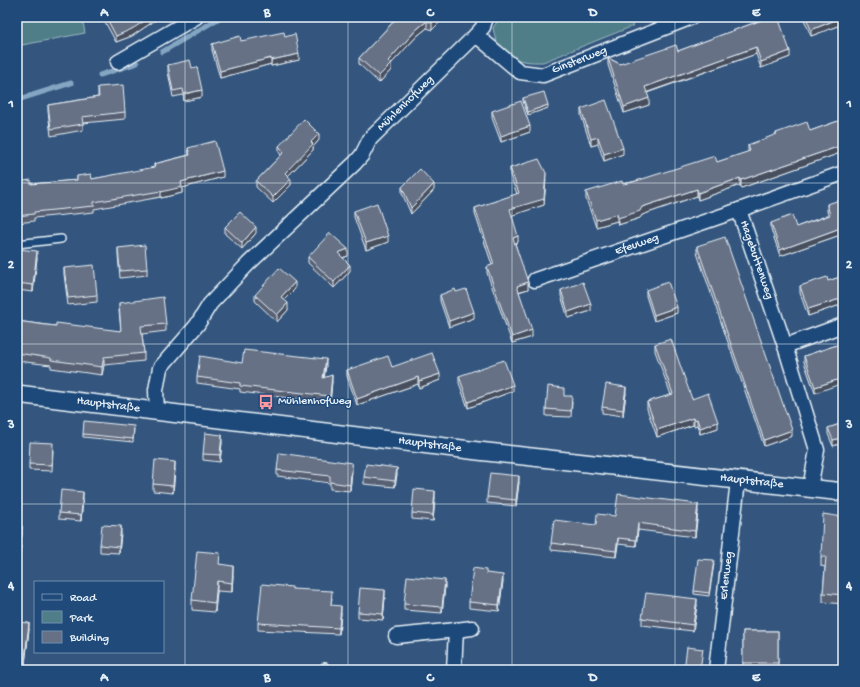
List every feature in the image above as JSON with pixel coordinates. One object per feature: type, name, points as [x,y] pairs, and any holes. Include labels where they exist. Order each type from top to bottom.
[{"type":"street","points":[[118,62],[196,17]]},
{"type":"street","name":"Mühlenhofweg","points":[[157,412],[156,390],[160,368],[197,325],[210,304],[254,259],[362,155],[370,139],[483,27],[486,17]]},
{"type":"street","name":"Ginsterweg","points":[[476,34],[520,72],[543,75],[692,17]]},
{"type":"street","name":"Hagebuttenweg","points":[[810,488],[817,450],[785,346],[739,210],[843,173]]},
{"type":"street","name":"Efeuweg","points":[[535,280],[739,210]]},
{"type":"street","points":[[785,346],[843,325]]},
{"type":"street","name":"Hauptstraße","points":[[17,394],[738,481],[843,492]]},
{"type":"street","name":"Erlenweg","points":[[716,670],[738,481]]},
{"type":"street","points":[[396,636],[472,628]]},
{"type":"street","points":[[454,670],[456,630]]},
{"type":"lane","points":[[17,244],[61,239]]},
{"type":"green space","points":[[17,17],[82,17],[85,33],[17,46]]},
{"type":"green space","points":[[500,17],[629,17],[633,26],[543,62],[534,62],[517,59],[510,56],[499,46],[493,28]]},
{"type":"building","points":[[106,17],[151,17],[132,29],[116,36]]},
{"type":"building","points":[[398,17],[438,17],[432,23],[427,21],[417,29],[388,61],[391,64],[379,76],[359,58]]},
{"type":"building","points":[[770,17],[778,17],[790,51],[761,62],[756,47],[645,87],[649,98],[624,107],[608,58],[620,64],[676,45],[678,51]]},
{"type":"building","points":[[806,17],[839,17],[840,18],[811,30]]},
{"type":"building","points":[[284,32],[285,37],[295,34],[299,54],[271,60],[271,58],[220,71],[212,44],[240,36],[241,41]]},
{"type":"building","points":[[190,60],[192,68],[197,67],[202,90],[184,94],[183,89],[173,91],[168,65]]},
{"type":"building","points":[[123,85],[125,112],[82,117],[83,124],[51,129],[48,105],[99,97],[98,87]]},
{"type":"building","points":[[544,92],[548,105],[528,112],[523,98]]},
{"type":"building","points":[[606,100],[623,148],[604,154],[598,137],[591,139],[581,109]]},
{"type":"building","points":[[521,101],[530,126],[501,136],[492,111]]},
{"type":"building","points":[[843,117],[843,145],[698,193],[697,189],[642,207],[640,211],[618,218],[617,214],[596,220],[586,192],[622,181],[623,184],[633,182],[715,156],[717,162],[750,151],[748,145],[777,134],[776,133],[807,122],[810,131],[841,120]]},
{"type":"building","points":[[304,119],[319,134],[311,142],[313,144],[285,173],[291,179],[273,197],[256,181],[284,152],[279,146]]},
{"type":"building","points":[[215,141],[223,171],[181,182],[182,187],[161,192],[94,202],[94,206],[34,212],[34,214],[17,216],[17,182],[31,180],[31,184],[77,180],[77,176],[91,174],[92,179],[155,167],[154,164],[190,155],[188,148]]},
{"type":"building","points":[[539,159],[546,173],[544,199],[510,209],[518,236],[513,238],[528,282],[517,286],[532,330],[512,337],[487,267],[494,264],[475,208],[519,193],[510,168]]},
{"type":"building","points":[[420,169],[434,184],[411,208],[402,187]]},
{"type":"building","points":[[840,200],[842,206],[843,205],[843,227],[780,250],[771,223],[792,215],[796,227],[830,215],[827,204]]},
{"type":"building","points":[[377,203],[388,236],[366,243],[354,211]]},
{"type":"building","points":[[240,212],[256,227],[242,243],[225,227]]},
{"type":"building","points":[[330,233],[348,249],[338,253],[350,265],[334,282],[308,257]]},
{"type":"building","points":[[725,237],[792,430],[764,440],[697,246]]},
{"type":"building","points":[[145,245],[147,269],[120,271],[118,248]]},
{"type":"building","points":[[17,249],[37,251],[33,285],[17,283]]},
{"type":"building","points":[[94,265],[97,295],[68,298],[64,268]]},
{"type":"building","points":[[279,268],[295,282],[281,297],[288,303],[277,315],[255,295]]},
{"type":"building","points":[[843,276],[843,298],[808,309],[800,286],[827,277],[828,281]]},
{"type":"building","points":[[583,282],[591,304],[568,312],[561,290]]},
{"type":"building","points":[[668,282],[677,307],[654,315],[646,290]]},
{"type":"building","points":[[455,289],[456,292],[466,289],[474,312],[449,321],[440,295]]},
{"type":"building","points":[[163,297],[166,324],[141,326],[144,353],[104,357],[102,367],[51,360],[51,358],[17,353],[17,321],[56,326],[56,323],[121,331],[119,303]]},
{"type":"building","points":[[671,339],[692,399],[708,393],[718,422],[700,428],[697,419],[694,420],[693,418],[657,430],[647,402],[673,394],[655,344]]},
{"type":"building","points":[[843,343],[843,378],[815,387],[804,356]]},
{"type":"building","points":[[244,350],[326,359],[323,378],[332,375],[330,396],[240,386],[240,383],[197,377],[200,356],[242,363]]},
{"type":"building","points":[[432,353],[440,374],[419,381],[418,377],[357,399],[347,370],[388,356],[392,367]]},
{"type":"building","points":[[504,360],[513,385],[468,402],[459,376]]},
{"type":"building","points":[[606,384],[626,387],[623,410],[602,407]]},
{"type":"building","points":[[548,386],[564,388],[564,396],[572,396],[571,411],[546,409]]},
{"type":"building","points":[[84,421],[134,426],[133,439],[83,434]]},
{"type":"building","points":[[843,423],[843,454],[839,441],[842,440],[841,438],[833,440],[828,428]]},
{"type":"building","points":[[205,433],[222,435],[220,455],[203,454]]},
{"type":"building","points":[[30,442],[53,443],[52,465],[29,464]]},
{"type":"building","points":[[279,453],[352,463],[350,485],[330,482],[330,476],[277,470]]},
{"type":"building","points":[[155,460],[175,462],[173,486],[153,484]]},
{"type":"building","points":[[366,464],[397,468],[395,481],[364,477]]},
{"type":"building","points":[[490,473],[519,476],[516,500],[487,497]]},
{"type":"building","points":[[414,489],[435,491],[433,515],[412,513]]},
{"type":"building","points":[[61,490],[83,492],[81,515],[59,513]]},
{"type":"building","points":[[618,494],[698,504],[695,531],[638,523],[636,540],[618,538],[616,551],[551,543],[554,520],[596,525],[597,514],[615,516]]},
{"type":"building","points":[[823,514],[843,517],[843,595],[823,593],[826,557],[821,557]]},
{"type":"building","points":[[102,525],[121,526],[119,547],[100,545]]},
{"type":"building","points":[[17,526],[22,526],[20,549],[17,548]]},
{"type":"building","points":[[197,551],[220,553],[219,564],[233,566],[232,583],[217,581],[215,603],[192,600]]},
{"type":"building","points":[[698,559],[714,560],[709,593],[694,591]]},
{"type":"building","points":[[473,568],[486,570],[486,573],[503,575],[499,605],[469,602]]},
{"type":"building","points":[[407,576],[445,580],[442,607],[404,604]]},
{"type":"building","points":[[262,584],[292,587],[292,589],[332,591],[331,605],[341,606],[339,628],[258,623]]},
{"type":"building","points":[[360,588],[385,590],[383,614],[358,612]]},
{"type":"building","points":[[646,593],[697,599],[693,625],[642,618]]},
{"type":"building","points":[[17,622],[29,623],[25,658],[22,657],[20,670],[17,670]]},
{"type":"building","points":[[743,631],[778,631],[778,663],[743,663]]},
{"type":"building","points":[[687,647],[703,649],[700,670],[684,670]]},
{"type":"building","points":[[529,668],[545,670],[528,670]]},
{"type":"waterway","points":[[162,52],[221,17]]},
{"type":"waterway","points":[[100,75],[137,63]]},
{"type":"waterway","points":[[17,100],[71,83]]},
{"type":"place","name":"Mühlenhofweg","points":[[266,402]]}]
